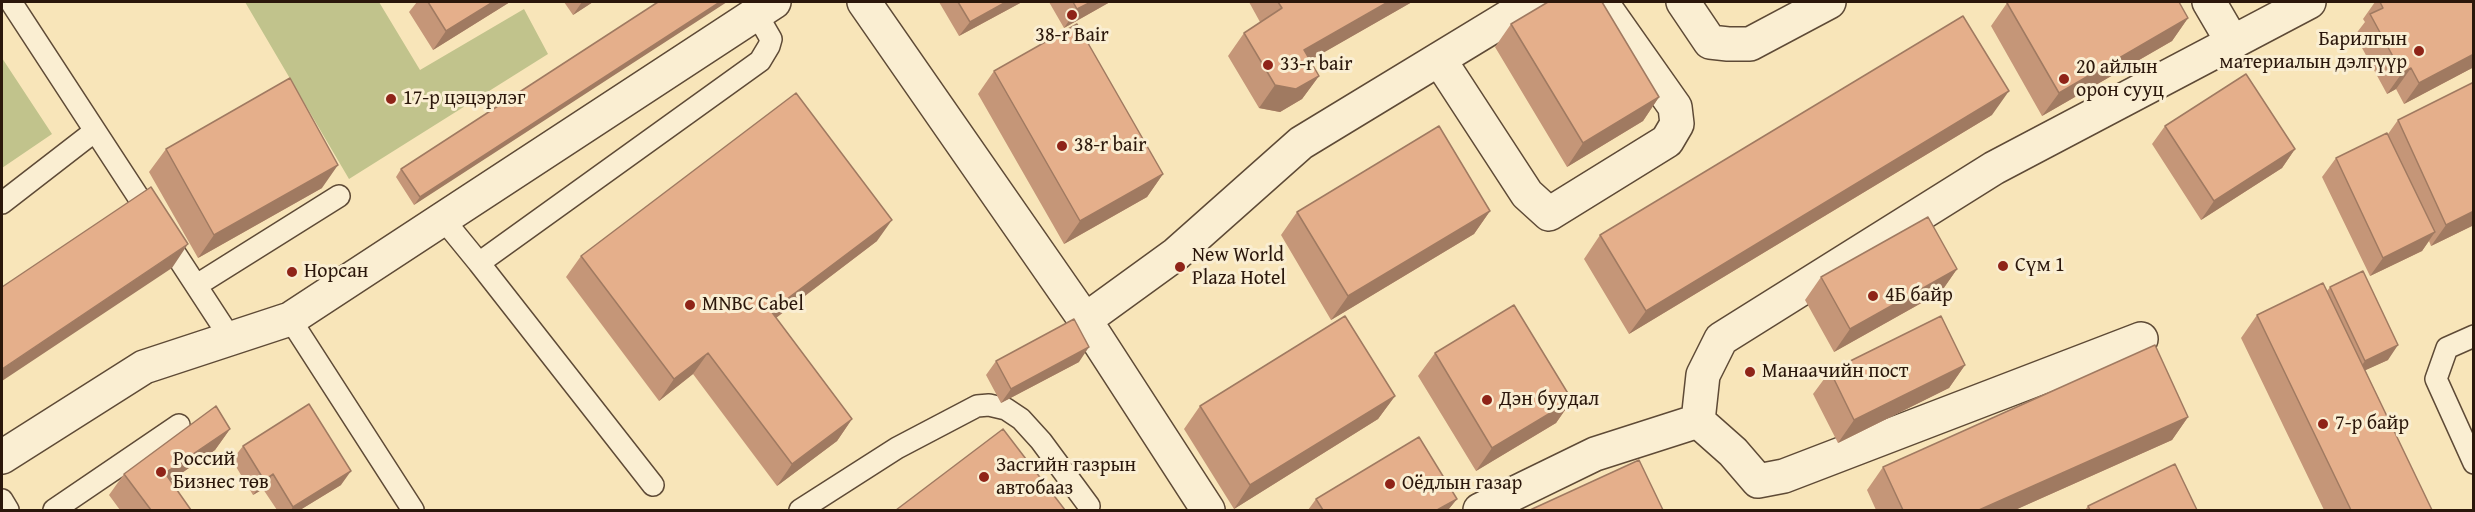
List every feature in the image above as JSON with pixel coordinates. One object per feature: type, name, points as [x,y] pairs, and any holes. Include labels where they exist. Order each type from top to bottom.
[{"type":"street","points":[[864,2],[1085,320],[1208,510]]},
{"type":"street","points":[[1085,320],[1176,254],[1301,143],[1533,2]]},
{"type":"street","points":[[1439,59],[1527,194],[1549,214],[1667,141],[1677,124],[1675,107],[1601,2]]},
{"type":"street","points":[[1683,2],[1710,42],[1728,44],[1750,44],[1829,2]]},
{"type":"street","points":[[2209,2],[2233,43]]},
{"type":"street","points":[[1698,422],[1703,375],[1721,339],[1994,168],[2309,2]]},
{"type":"street","points":[[2,457],[144,367],[290,320],[765,7]]},
{"type":"street","points":[[1698,422],[1733,452],[1758,481],[1784,476],[2141,339]]},
{"type":"street","points":[[1480,510],[1595,454],[1698,422]]},
{"type":"lane","points":[[11,2],[231,339]]},
{"type":"lane","points":[[479,263],[760,61],[771,39],[765,7]]},
{"type":"lane","points":[[2,203],[95,131]]},
{"type":"lane","points":[[197,285],[339,196]]},
{"type":"lane","points":[[443,219],[653,485]]},
{"type":"lane","points":[[290,320],[413,510]]},
{"type":"lane","points":[[2474,336],[2447,348],[2436,379],[2474,463]]},
{"type":"lane","points":[[800,510],[897,448],[977,406],[989,405],[1006,409],[1021,419],[1041,441],[1089,506]]},
{"type":"lane","points":[[54,510],[179,425]]},
{"type":"lane","points":[[2,500],[8,510]]},
{"type":"green space","name":"17-р цэцэрлэг","points":[[245,2],[379,2],[420,70],[524,9],[548,54],[349,179]]},
{"type":"green space","points":[[2,58],[52,134],[2,168]]},
{"type":"building","points":[[428,2],[493,2],[446,31]]},
{"type":"building","points":[[658,2],[720,2],[420,197],[401,169]]},
{"type":"building","points":[[958,2],[1006,2],[970,22]]},
{"type":"building","points":[[1073,2],[1091,2],[1077,9]]},
{"type":"building","points":[[1278,2],[1388,2],[1304,50],[1319,76],[1296,89],[1275,85],[1244,33],[1282,8]]},
{"type":"building","points":[[1548,2],[1602,2],[1659,97],[1583,143],[1511,24]]},
{"type":"building","name":"20 айлын орон сууц","points":[[2179,2],[2188,18],[2059,93],[2007,3]]},
{"type":"building","name":"Барилгын материалын дэлгүүр","points":[[2380,2],[2474,2],[2474,54],[2419,83],[2411,68],[2402,73],[2370,14],[2383,8]]},
{"type":"building","points":[[1963,16],[2009,91],[1646,311],[1600,235]]},
{"type":"building","name":"38-r bair","points":[[1077,24],[1163,174],[1080,221],[994,71]]},
{"type":"building","points":[[2246,74],[2295,149],[2214,201],[2165,126]]},
{"type":"building","points":[[290,78],[338,165],[214,235],[166,149]]},
{"type":"building","name":"Барилгын материалын дэлгүүр","points":[[2474,82],[2474,211],[2446,225],[2398,120]]},
{"type":"building","name":"MNBC Cabel","points":[[796,93],[892,220],[771,311],[852,419],[792,464],[708,353],[674,379],[581,256]]},
{"type":"building","points":[[1439,126],[1490,211],[1348,296],[1297,212]]},
{"type":"building","points":[[2387,133],[2435,232],[2383,258],[2336,158]]},
{"type":"building","points":[[151,187],[188,244],[2,369],[2,287]]},
{"type":"building","name":"4Б байр","points":[[1928,217],[1957,269],[1850,329],[1821,277]]},
{"type":"building","points":[[2363,271],[2398,345],[2365,361],[2330,287]]},
{"type":"building","name":"7-р байр","points":[[2323,283],[2432,510],[2351,510],[2257,315]]},
{"type":"building","name":"Дэн буудал","points":[[1514,305],[1572,400],[1492,448],[1435,353]]},
{"type":"building","points":[[1345,316],[1395,396],[1250,485],[1200,406]]},
{"type":"building","points":[[1941,316],[1965,365],[1854,420],[1830,371]]},
{"type":"building","points":[[1074,319],[1089,347],[1011,389],[996,361]]},
{"type":"building","points":[[2155,345],[2188,417],[1979,510],[1903,510],[1883,467]]},
{"type":"building","points":[[309,404],[351,471],[293,507],[273,474],[264,480],[243,446]]},
{"type":"building","points":[[216,406],[230,429],[165,473],[191,510],[151,510],[124,474]]},
{"type":"building","name":"Засгийн газрын автобааз","points":[[1003,429],[1065,510],[896,510]]},
{"type":"building","points":[[1419,437],[1457,499],[1437,510],[1323,510],[1316,499]]},
{"type":"building","points":[[1639,460],[1663,510],[1530,510]]},
{"type":"building","points":[[2175,464],[2197,510],[2090,510],[2088,506]]},
{"type":"place","name":"38-r Bair","points":[[1072,15]]},
{"type":"place","name":"Барилгын материалын дэлгүүр","points":[[2419,51]]},
{"type":"place","name":"33-r bair","points":[[1268,65]]},
{"type":"place","name":"20 айлын орон сууц","points":[[2064,79]]},
{"type":"place","name":"17-р цэцэрлэг","points":[[391,99]]},
{"type":"place","name":"38-r bair","points":[[1062,146]]},
{"type":"place","name":"Сүм 1","points":[[2003,266]]},
{"type":"place","name":"New World Plaza Hotel","points":[[1180,267]]},
{"type":"place","name":"Норсан","points":[[292,272]]},
{"type":"place","name":"4Б байр","points":[[1873,296]]},
{"type":"place","name":"MNBC Cabel","points":[[690,305]]},
{"type":"place","name":"Манаачийн пост","points":[[1750,372]]},
{"type":"place","name":"Дэн буудал","points":[[1487,400]]},
{"type":"place","name":"7-р байр","points":[[2323,424]]},
{"type":"place","name":"Россий Бизнес төв","points":[[161,472]]},
{"type":"place","name":"Засгийн газрын автобааз","points":[[984,477]]},
{"type":"place","name":"Оёдлын газар","points":[[1390,484]]}]
